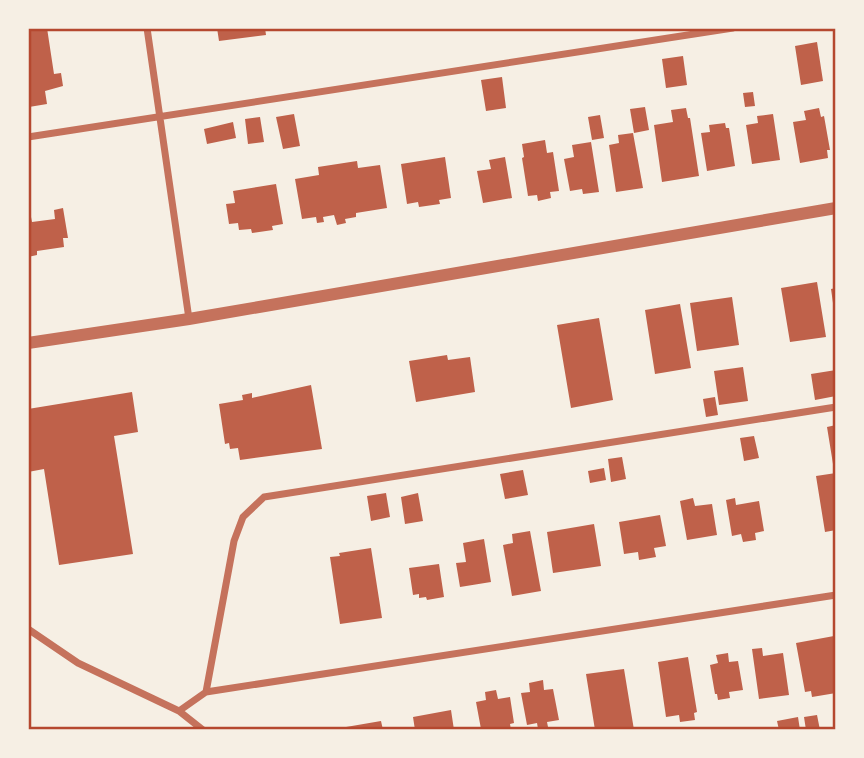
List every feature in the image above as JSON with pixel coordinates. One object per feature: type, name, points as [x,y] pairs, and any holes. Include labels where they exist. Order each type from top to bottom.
[{"type":"street","points":[[147,28],[189,319]]},
{"type":"street","points":[[28,137],[733,28]]},
{"type":"street","points":[[28,343],[189,319],[836,208]]},
{"type":"street","points":[[206,692],[234,541],[243,517],[264,497],[836,407]]},
{"type":"street","points":[[180,711],[206,692],[836,595]]},
{"type":"street","points":[[28,629],[78,663],[180,711],[203,730]]},
{"type":"building","points":[[28,28],[47,28],[54,74],[61,73],[63,86],[45,91],[47,104],[29,107]]},
{"type":"building","points":[[217,28],[265,28],[266,35],[219,41]]},
{"type":"building","points":[[817,42],[823,81],[801,85],[795,46]]},
{"type":"building","points":[[683,56],[687,85],[666,88],[662,59]]},
{"type":"building","points":[[502,77],[506,108],[486,111],[481,80]]},
{"type":"building","points":[[753,92],[755,106],[745,107],[743,93]]},
{"type":"building","points":[[645,107],[649,130],[634,133],[630,109]]},
{"type":"building","points":[[686,108],[699,176],[662,182],[654,125],[673,122],[671,110]]},
{"type":"building","points":[[819,108],[821,117],[824,116],[830,150],[827,150],[828,158],[800,163],[793,122],[806,120],[804,111]]},
{"type":"building","points":[[294,114],[300,146],[283,149],[276,117]]},
{"type":"building","points":[[773,114],[780,160],[752,164],[746,125],[758,123],[757,116]]},
{"type":"building","points":[[600,115],[604,138],[592,140],[588,117]]},
{"type":"building","points":[[260,117],[264,142],[248,144],[245,119]]},
{"type":"building","points":[[233,122],[236,138],[207,144],[204,129]]},
{"type":"building","points":[[725,123],[726,128],[729,128],[735,166],[707,171],[701,133],[710,132],[709,125]]},
{"type":"building","points":[[633,133],[643,188],[616,192],[609,145],[619,143],[618,135]]},
{"type":"building","points":[[545,140],[547,153],[553,152],[559,191],[550,192],[551,198],[538,201],[537,195],[528,196],[522,144]]},
{"type":"building","points":[[591,142],[599,192],[583,194],[582,189],[570,191],[564,159],[574,157],[572,145]]},
{"type":"building","points":[[445,157],[451,198],[439,200],[440,204],[419,207],[418,202],[407,204],[401,164]]},
{"type":"building","points":[[505,157],[512,198],[483,203],[477,171],[491,169],[489,160]]},
{"type":"building","points":[[357,161],[358,168],[380,165],[387,208],[356,213],[356,217],[345,219],[346,223],[337,225],[334,215],[323,217],[324,222],[317,223],[316,217],[302,219],[295,179],[319,175],[318,167]]},
{"type":"building","points":[[276,184],[283,224],[272,226],[273,230],[252,233],[251,229],[239,230],[238,223],[229,224],[226,204],[235,203],[233,191]]},
{"type":"building","points":[[63,208],[68,238],[63,238],[64,247],[37,251],[37,255],[28,257],[28,218],[31,217],[32,222],[55,219],[54,210]]},
{"type":"building","points":[[817,282],[826,337],[790,342],[781,288]]},
{"type":"building","points":[[836,288],[836,310],[834,310],[831,289]]},
{"type":"building","points":[[732,297],[739,345],[697,351],[690,303]]},
{"type":"building","points":[[680,304],[691,368],[655,374],[645,310]]},
{"type":"building","points":[[599,318],[613,400],[571,408],[557,325]]},
{"type":"building","points":[[447,355],[448,360],[470,357],[475,392],[416,402],[409,361]]},
{"type":"building","points":[[743,367],[748,401],[719,405],[714,371]]},
{"type":"building","points":[[836,370],[836,396],[815,400],[811,374]]},
{"type":"building","points":[[311,385],[322,449],[240,460],[238,448],[230,449],[229,443],[225,444],[219,404],[243,400],[242,395],[252,393],[252,398]]},
{"type":"building","points":[[132,392],[138,432],[114,436],[133,554],[59,565],[44,469],[28,472],[28,409]]},
{"type":"building","points":[[715,397],[718,415],[706,417],[703,399]]},
{"type":"building","points":[[836,425],[836,464],[833,464],[827,427]]},
{"type":"building","points":[[754,436],[759,458],[744,461],[740,438]]},
{"type":"building","points":[[622,457],[626,479],[611,482],[608,459]]},
{"type":"building","points":[[604,468],[606,480],[590,483],[588,471]]},
{"type":"building","points":[[523,470],[528,495],[505,499],[500,474]]},
{"type":"building","points":[[836,473],[836,530],[825,532],[816,476]]},
{"type":"building","points":[[386,493],[390,517],[371,521],[367,496]]},
{"type":"building","points":[[418,493],[423,521],[405,524],[401,497]]},
{"type":"building","points":[[693,498],[695,506],[712,504],[717,535],[687,540],[680,501]]},
{"type":"building","points":[[735,498],[736,505],[759,501],[764,531],[755,533],[756,540],[743,542],[741,534],[732,536],[726,500]]},
{"type":"building","points":[[660,515],[666,546],[654,548],[656,557],[639,560],[638,552],[624,554],[619,522]]},
{"type":"building","points":[[594,524],[601,566],[553,573],[547,532]]},
{"type":"building","points":[[530,531],[541,591],[512,596],[503,545],[513,543],[512,534]]},
{"type":"building","points":[[484,539],[491,582],[460,587],[456,563],[466,562],[463,543]]},
{"type":"building","points":[[371,548],[382,618],[340,624],[330,557]]},
{"type":"building","points":[[439,564],[444,597],[427,600],[426,597],[419,598],[419,594],[413,595],[409,568]]},
{"type":"building","points":[[834,636],[836,693],[812,697],[811,691],[805,692],[796,643]]},
{"type":"building","points":[[762,648],[763,656],[783,653],[789,695],[759,699],[752,649]]},
{"type":"building","points":[[728,653],[729,662],[738,661],[743,690],[729,692],[730,698],[718,700],[710,665],[718,663],[716,655]]},
{"type":"building","points":[[688,657],[697,712],[694,713],[695,720],[680,722],[679,715],[666,717],[658,662]]},
{"type":"building","points":[[624,669],[634,730],[595,730],[586,674]]},
{"type":"building","points":[[543,680],[544,690],[553,689],[559,720],[547,722],[548,727],[538,729],[537,723],[527,725],[521,693],[530,692],[529,683]]},
{"type":"building","points":[[496,690],[498,699],[510,697],[514,723],[510,724],[511,730],[498,730],[498,727],[481,729],[476,702],[486,700],[485,692]]},
{"type":"building","points":[[451,710],[454,730],[415,730],[413,717]]},
{"type":"building","points":[[817,715],[820,730],[806,730],[804,717]]},
{"type":"building","points":[[798,717],[800,730],[779,730],[777,721]]},
{"type":"building","points":[[381,721],[383,730],[347,730],[346,727]]}]
